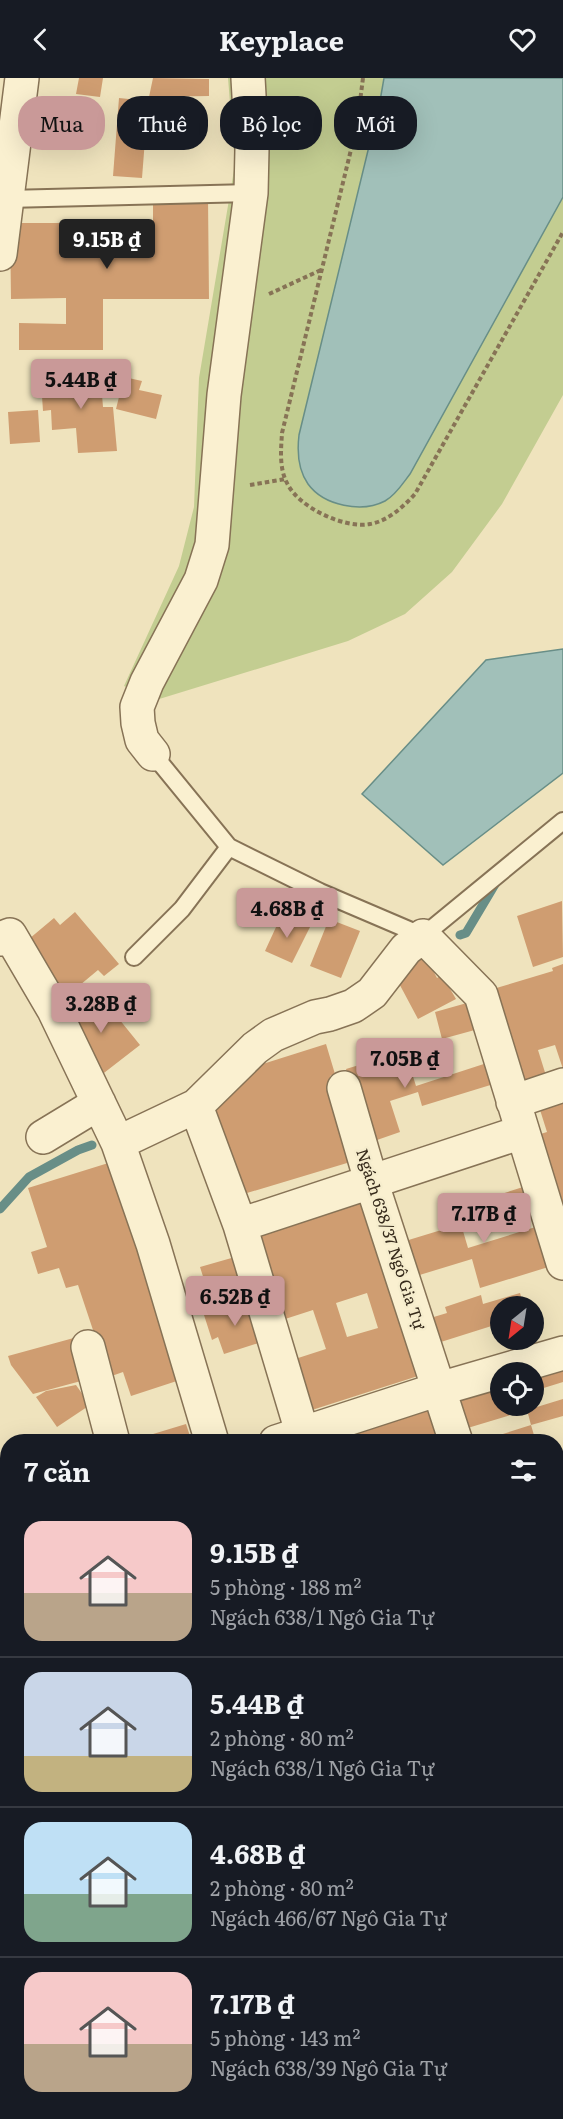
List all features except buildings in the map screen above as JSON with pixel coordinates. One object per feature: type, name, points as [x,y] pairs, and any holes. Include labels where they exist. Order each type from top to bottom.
[{"type":"street","points":[[0,254],[22,78]]},
{"type":"street","points":[[153,754],[142,740],[137,707],[147,682],[201,580],[208,561],[214,529],[224,395],[251,193],[252,150],[248,78]]},
{"type":"street","points":[[0,939],[10,935],[54,1010],[118,1143],[153,1244],[210,1434]]},
{"type":"street","points":[[118,1143],[196,1106],[255,1047],[273,1035],[315,1017],[353,1006],[372,993],[406,949],[423,936],[482,995],[563,1263]]},
{"type":"street","points":[[240,1225],[371,1181],[518,1117],[563,1085]]},
{"type":"street","name":"Ngách 638/37 Ngô Gia Tự","points":[[344,1088],[371,1181],[453,1434]]},
{"type":"street","points":[[43,1137],[99,1103]]},
{"type":"street","points":[[196,1106],[240,1225],[294,1434]]},
{"type":"street","points":[[88,1347],[110,1434]]},
{"type":"street","points":[[309,1434],[439,1389],[563,1353]]},
{"type":"lane","points":[[7,199],[251,193]]},
{"type":"lane","points":[[153,754],[229,847],[320,892],[423,936],[563,821]]},
{"type":"lane","points":[[134,957],[182,909],[229,847]]},
{"type":"path","points":[[363,78],[357,125],[282,433],[282,467],[287,484],[314,510],[340,520],[369,525],[387,518],[404,507],[415,495],[563,232]]},
{"type":"path","points":[[236,309],[321,270]]},
{"type":"green space","points":[[228,78],[563,78],[563,395],[502,504],[452,572],[405,614],[348,641],[156,700],[124,686],[179,566],[194,507],[199,378],[235,164],[234,150],[322,150],[322,96],[229,96]]},
{"type":"water","points":[[384,78],[563,78],[563,197],[410,474],[396,492],[385,501],[376,505],[355,507],[324,498],[308,484],[300,467],[298,441],[368,150],[417,150],[417,96],[381,96]]},
{"type":"water","points":[[563,649],[563,773],[443,865],[362,794],[486,660]]},
{"type":"waterway","points":[[460,935],[466,933],[497,881]]},
{"type":"waterway","points":[[0,1209],[29,1177],[78,1150],[92,1145]]}]
